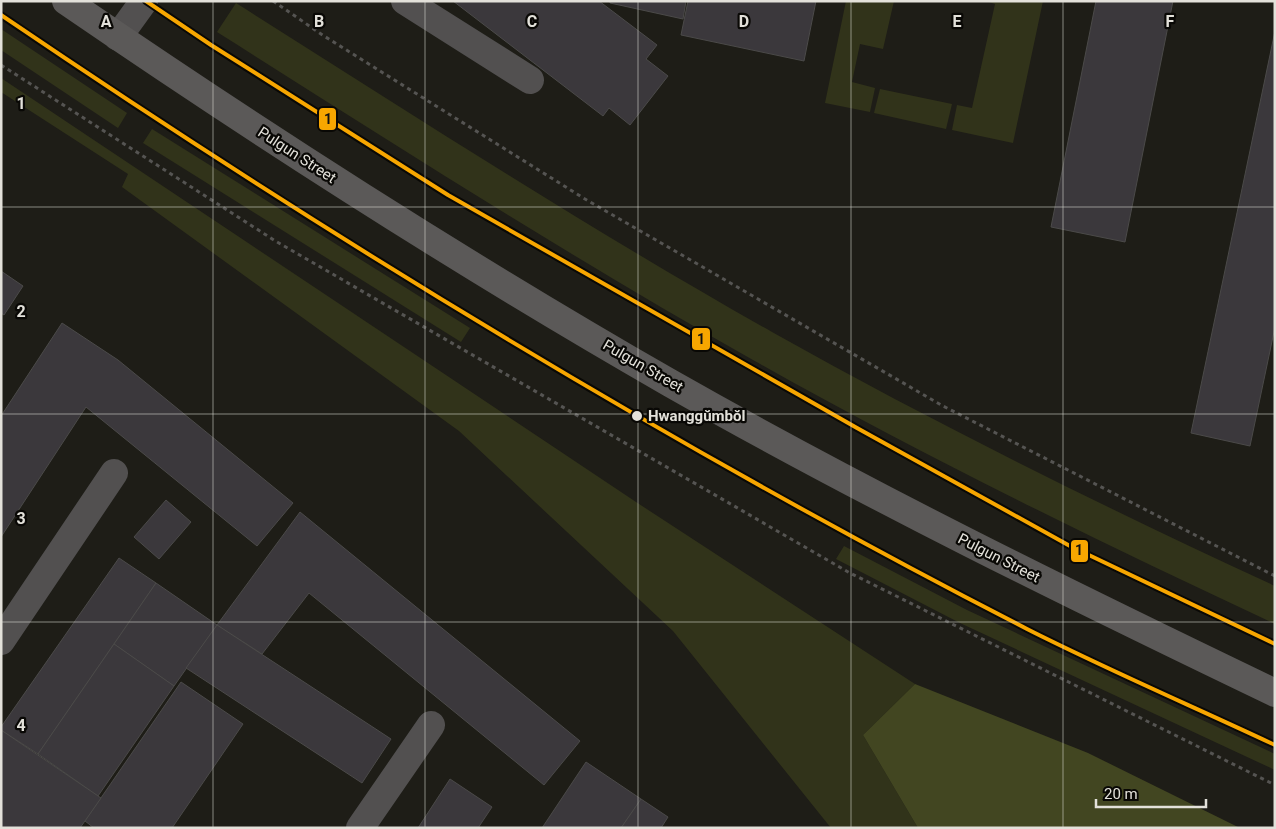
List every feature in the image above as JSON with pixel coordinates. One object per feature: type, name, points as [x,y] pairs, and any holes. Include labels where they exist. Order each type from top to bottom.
[{"type":"main road","name":"Pulgun Street","points":[[66,1],[422,235],[670,382],[934,525],[1275,693]]},
{"type":"lane","points":[[118,36],[144,1]]},
{"type":"lane","points":[[405,1],[530,80]]},
{"type":"lane","points":[[1,641],[114,473]]},
{"type":"lane","points":[[360,828],[431,725]]},
{"type":"path","points":[[273,1],[324,36],[585,199],[935,401],[1275,576]]},
{"type":"path","points":[[1,65],[277,242],[850,573],[1275,785]]},
{"type":"green space","points":[[846,1],[894,1],[883,49],[860,44],[852,82],[875,88],[870,112],[825,103]]},
{"type":"green space","points":[[986,1],[1043,1],[1013,143],[952,130],[957,105],[972,108],[995,4]]},
{"type":"green space","points":[[236,3],[569,212],[772,332],[1021,464],[1275,586],[1275,624],[946,464],[817,396],[617,281],[217,32]]},
{"type":"green space","points":[[1,29],[127,113],[118,128],[1,50]]},
{"type":"green space","points":[[1,78],[636,502],[915,684],[863,735],[918,828],[831,828],[673,631],[459,431],[122,187],[128,174],[1,92]]},
{"type":"green space","points":[[880,89],[952,104],[946,129],[874,113]]},
{"type":"green space","points":[[152,129],[470,328],[461,342],[143,143]]},
{"type":"green space","points":[[844,546],[967,610],[1275,754],[1275,770],[960,623],[836,559]]},
{"type":"green space","points":[[915,684],[1088,753],[1240,828],[918,828],[863,735]]},
{"type":"building","points":[[453,1],[599,1],[657,45],[646,59],[668,76],[630,125],[609,108],[603,116]]},
{"type":"building","points":[[610,1],[686,1],[683,19],[610,3]]},
{"type":"building","points":[[688,1],[816,1],[804,61],[681,35]]},
{"type":"building","points":[[1096,1],[1173,1],[1125,242],[1051,227]]},
{"type":"building","points":[[1275,31],[1275,327],[1250,446],[1191,433]]},
{"type":"building","points":[[1,271],[23,286],[4,315],[1,313]]},
{"type":"building","points":[[62,323],[118,360],[293,503],[257,546],[86,407],[1,537],[1,416]]},
{"type":"building","points":[[166,500],[191,522],[159,559],[134,537]]},
{"type":"building","points":[[300,512],[580,741],[544,785],[309,593],[262,654],[217,625]]},
{"type":"building","points":[[119,558],[156,583],[38,754],[1,730],[1,727]]},
{"type":"building","points":[[156,583],[217,625],[174,686],[114,644]]},
{"type":"building","points":[[217,625],[391,739],[362,783],[186,668]]},
{"type":"building","points":[[114,644],[174,686],[98,796],[38,754]]},
{"type":"building","points":[[181,682],[243,724],[172,828],[94,828],[85,821]]},
{"type":"building","points":[[1,730],[101,798],[80,828],[1,828]]},
{"type":"building","points":[[586,762],[641,799],[621,828],[542,828]]},
{"type":"building","points":[[450,779],[492,807],[478,828],[418,828]]},
{"type":"building","points":[[641,799],[668,817],[661,828],[621,828]]},
{"type":"transit line","name":"1","points":[[146,1],[211,45],[448,195],[857,428],[1070,546],[1275,644]]},
{"type":"transit line","name":"1","points":[[1,15],[125,98],[377,260],[634,414],[895,560],[1027,629],[1275,745]]},
{"type":"place","name":"Hwanggŭmbŏl","points":[[637,416]]}]
